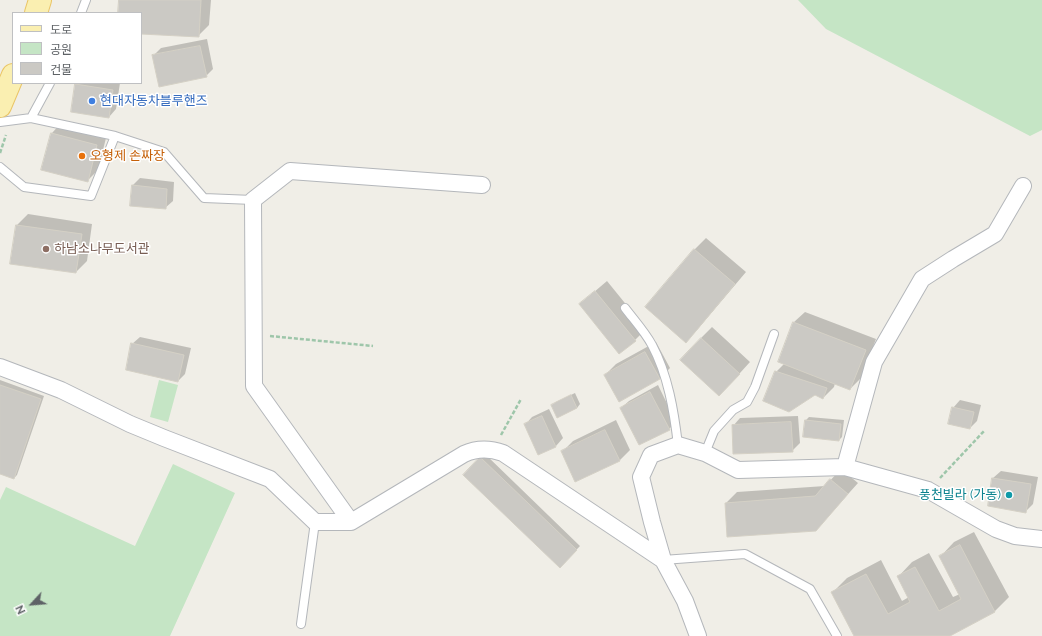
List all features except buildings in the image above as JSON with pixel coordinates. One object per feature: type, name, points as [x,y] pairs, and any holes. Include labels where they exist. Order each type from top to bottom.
[{"type":"main road","points":[[36,12],[40,0]]},
{"type":"main road","points":[[0,106],[12,77]]},
{"type":"street","points":[[352,522],[254,386],[253,200],[290,171],[482,185]]},
{"type":"street","points":[[845,467],[874,362],[922,279],[995,234],[1023,186]]},
{"type":"street","points":[[0,367],[61,390],[130,424],[270,479],[315,522],[352,522],[464,454],[473,450],[494,450],[503,453],[663,560]]},
{"type":"street","points":[[698,636],[685,601],[663,560],[641,477],[651,455],[678,445],[705,453],[738,470],[845,467],[928,490],[996,529],[1015,536],[1042,539]]},
{"type":"lane","points":[[81,12],[86,0]]},
{"type":"lane","points":[[31,118],[49,84]]},
{"type":"lane","points":[[0,122],[31,118],[115,136],[164,152],[204,198],[253,200]]},
{"type":"lane","points":[[0,167],[24,187],[91,196],[115,136]]},
{"type":"lane","points":[[625,308],[652,344],[664,375],[674,413],[678,445]]},
{"type":"lane","points":[[705,453],[714,431],[733,410],[748,402],[774,334]]},
{"type":"lane","points":[[302,624],[315,522]]},
{"type":"lane","points":[[663,560],[745,554],[810,589],[837,636]]},
{"type":"path","points":[[254,335],[373,346]]},
{"type":"path","points":[[494,450],[521,399]]},
{"type":"path","points":[[928,490],[985,430]]},
{"type":"green space","points":[[798,0],[1042,0],[1042,130],[1030,136],[826,29]]},
{"type":"green space","points":[[159,380],[178,385],[168,422],[150,417]]},
{"type":"green space","points":[[173,464],[235,493],[170,636],[0,636],[0,500],[6,487],[135,546]]},
{"type":"place","name":"현대자동차블루핸즈","points":[[92,101]]},
{"type":"place","name":"오형제 손짜장","points":[[82,156]]},
{"type":"place","name":"하남소나무도서관","points":[[46,249]]},
{"type":"place","name":"풍천빌라 (가동)","points":[[1009,495]]}]
